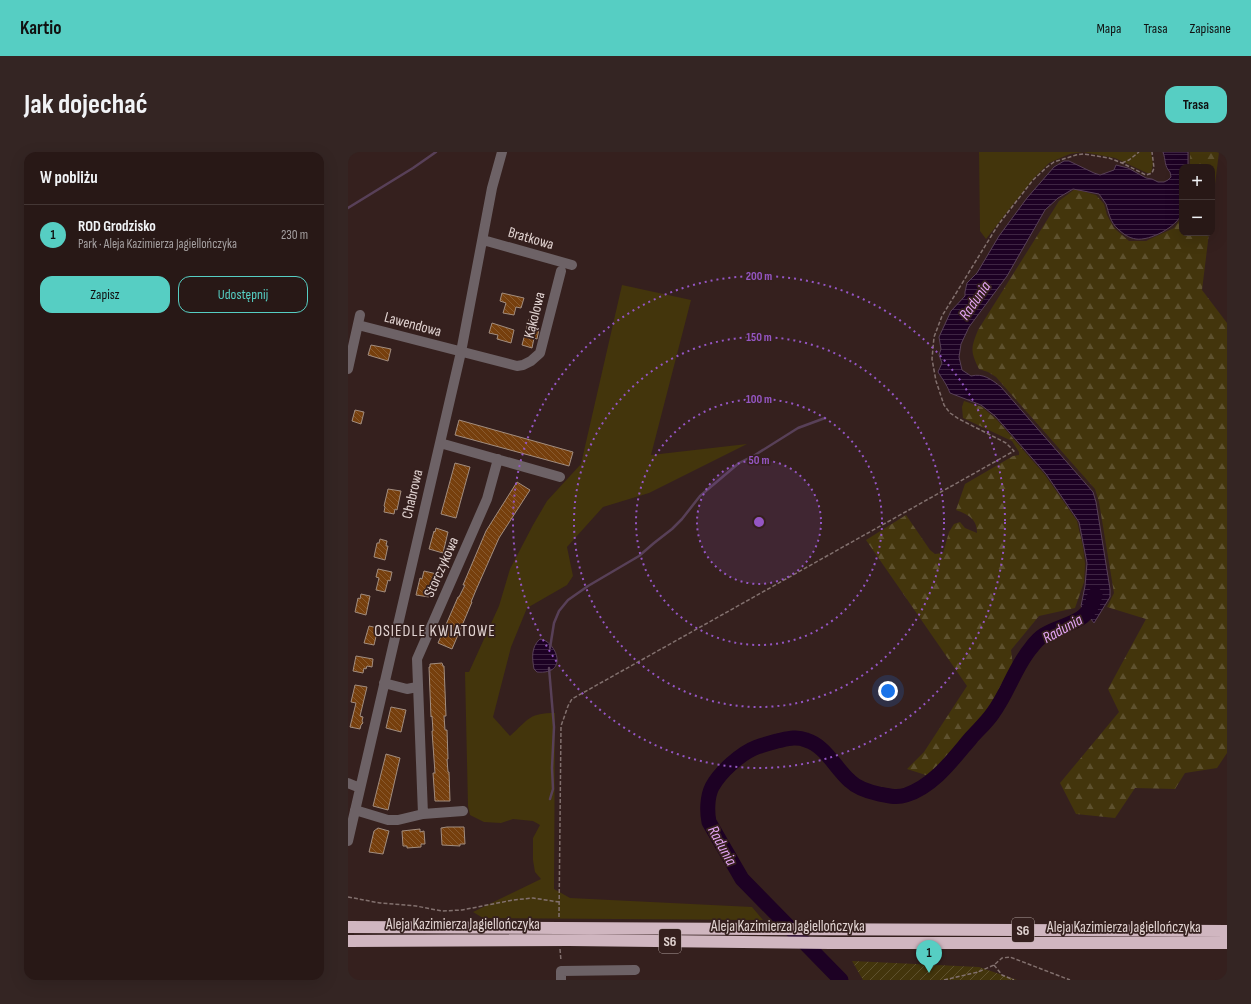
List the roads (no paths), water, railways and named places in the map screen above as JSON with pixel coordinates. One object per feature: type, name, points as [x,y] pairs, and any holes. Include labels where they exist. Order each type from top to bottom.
[{"type":"highway","name":"Aleja Kazimierza Jagiellończyka","points":[[348,927],[1227,931]]},
{"type":"highway","name":"Aleja Kazimierza Jagiellończyka","points":[[348,941],[569,940],[830,943],[1227,943]]},
{"type":"street","name":"Chabrowa","points":[[348,841],[461,352],[492,188],[502,152]]},
{"type":"street","name":"Bratkowa","points":[[482,240],[572,265]]},
{"type":"street","name":"Kąkolowa","points":[[461,352],[517,366],[531,361],[540,353],[561,271]]},
{"type":"street","name":"Lawendowa","points":[[348,369],[359,320],[461,352]]},
{"type":"street","points":[[440,443],[560,477]]},
{"type":"street","name":"Storczykowa","points":[[423,814],[417,659],[487,499],[498,459]]},
{"type":"street","points":[[384,683],[407,689],[417,688]]},
{"type":"street","points":[[348,783],[360,788]]},
{"type":"street","points":[[355,810],[388,820],[398,820],[423,814],[463,811]]},
{"type":"street","points":[[561,976],[635,970]]},
{"type":"water","points":[[1163,152],[1188,152],[1188,164],[1179,164],[1179,218],[1175,223],[1162,232],[1148,238],[1136,239],[1129,237],[1115,226],[1110,217],[1106,204],[1099,194],[1073,189],[1058,198],[1045,210],[1007,276],[969,327],[961,344],[959,357],[962,370],[971,376],[979,375],[987,377],[1001,387],[1093,492],[1096,502],[1110,589],[1110,597],[1094,623],[1081,606],[1087,563],[1079,522],[1046,474],[995,416],[981,405],[950,393],[938,372],[942,363],[939,355],[941,349],[939,337],[951,311],[965,296],[967,283],[977,273],[999,236],[1027,198],[1054,167],[1064,161],[1069,161],[1100,175],[1114,170],[1116,165],[1128,168],[1146,178],[1158,182],[1164,182],[1171,177]]},
{"type":"water","points":[[540,639],[551,645],[557,657],[557,663],[554,668],[547,672],[537,672],[534,669],[534,649]]},
{"type":"waterway","points":[[348,208],[436,152]]},
{"type":"waterway","points":[[550,648],[554,623],[559,611],[568,600],[588,586],[639,556],[672,529],[700,496],[739,463],[755,455],[798,428],[825,418]]},
{"type":"waterway","name":"Radunia","points":[[841,980],[742,879],[709,822],[708,800],[712,787],[720,775],[744,754],[751,750],[777,741],[799,738],[819,747],[845,776],[860,788],[875,793],[893,796],[903,796],[916,791],[934,779],[988,720],[1003,697],[1020,663],[1037,641],[1042,636],[1082,617],[1092,605],[1095,595]]},
{"type":"waterway","points":[[549,668],[554,727],[552,768],[553,789],[550,799]]},
{"type":"place","name":"ROD Grodzisko","points":[[929,973]]},
{"type":"district","name":"OSIEDLE KWIATOWE","points":[[435,630]]}]
